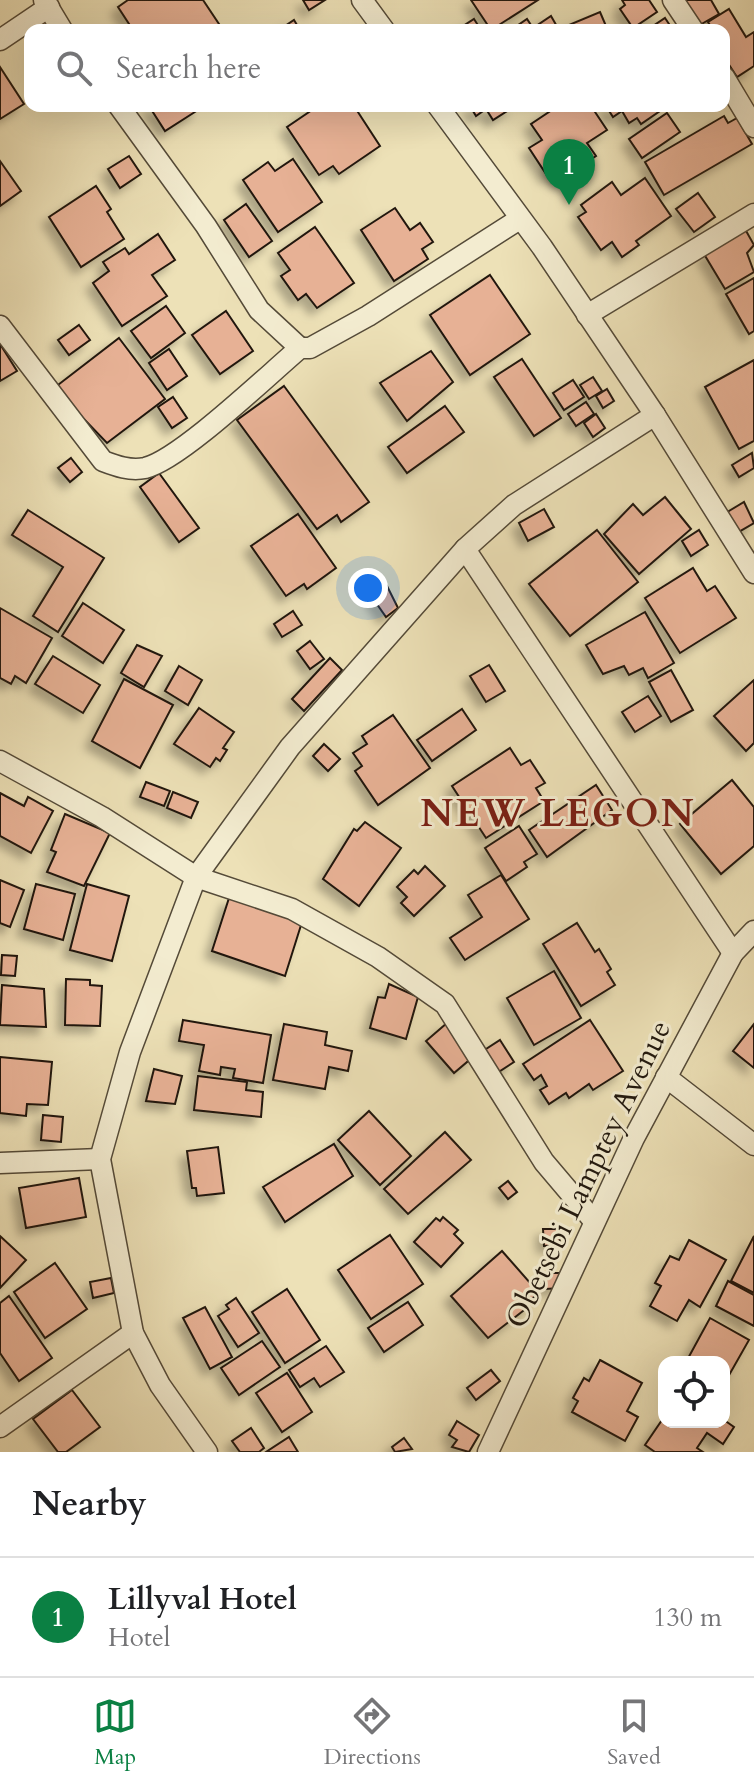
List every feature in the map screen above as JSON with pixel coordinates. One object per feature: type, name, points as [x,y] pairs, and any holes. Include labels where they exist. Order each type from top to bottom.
[{"type":"street","points":[[362,0],[380,24]]},
{"type":"street","points":[[673,0],[689,24]]},
{"type":"street","points":[[0,40],[46,4],[58,24]]},
{"type":"street","points":[[730,87],[754,127]]},
{"type":"street","points":[[123,112],[206,226],[259,310],[300,348]]},
{"type":"street","points":[[442,112],[518,220],[542,247],[655,415],[754,573]]},
{"type":"street","points":[[587,315],[754,214]]},
{"type":"street","points":[[0,326],[103,461],[121,468],[143,469],[158,463],[208,427],[300,348],[310,348],[368,316],[518,220]]},
{"type":"street","points":[[207,1452],[160,1385],[133,1333],[100,1159],[130,1052],[196,877],[290,747],[465,549],[514,505],[655,415]]},
{"type":"street","points":[[465,549],[733,953]]},
{"type":"street","points":[[0,761],[102,817],[196,877],[292,909],[378,957],[445,1004],[544,1162],[594,1221]]},
{"type":"street","name":"Obetsebi Lamptey Avenue","points":[[488,1452],[594,1221],[666,1077],[733,953],[754,931]]},
{"type":"street","points":[[666,1077],[754,1145]]},
{"type":"street","points":[[0,1163],[100,1159]]},
{"type":"street","points":[[0,1427],[133,1333]]},
{"type":"building","points":[[128,0],[203,0],[219,24],[129,24],[118,7]]},
{"type":"building","points":[[303,0],[325,0],[309,10]]},
{"type":"building","points":[[471,0],[538,0],[500,24],[487,24]]},
{"type":"building","points":[[622,0],[649,0],[657,12],[639,24],[630,24],[620,9],[625,5]]},
{"type":"building","points":[[683,0],[711,0],[719,14],[697,24]]},
{"type":"building","points":[[729,9],[746,37],[754,32],[754,66],[737,77],[730,66],[730,24],[708,22]]},
{"type":"building","points":[[600,12],[605,24],[571,24]]},
{"type":"building","points":[[551,16],[556,24],[539,24]]},
{"type":"building","points":[[0,67],[24,104],[0,119]]},
{"type":"building","points":[[153,112],[195,112],[165,131]]},
{"type":"building","points":[[309,112],[358,112],[380,146],[339,174],[333,166],[319,175],[287,127]]},
{"type":"building","points":[[488,112],[506,112],[493,120]]},
{"type":"building","points":[[549,112],[595,112],[607,130],[587,143],[596,156],[559,181],[553,173],[548,177],[529,148],[542,140],[531,124]]},
{"type":"building","points":[[623,112],[659,112],[641,124],[637,118],[629,123]]},
{"type":"building","points":[[667,113],[680,132],[642,158],[629,139]]},
{"type":"building","points":[[724,116],[728,123],[737,118],[752,144],[664,195],[645,162]]},
{"type":"building","points":[[129,156],[141,174],[120,188],[108,169]]},
{"type":"building","points":[[293,159],[322,202],[278,232],[243,180],[268,162],[275,171]]},
{"type":"building","points":[[0,161],[21,191],[0,206]]},
{"type":"building","points":[[645,178],[671,216],[636,241],[639,245],[622,257],[612,242],[601,250],[578,217],[586,212],[581,205],[612,182],[621,195]]},
{"type":"building","points":[[96,186],[111,209],[107,212],[124,239],[81,267],[49,217]]},
{"type":"building","points":[[698,193],[715,217],[694,232],[676,209]]},
{"type":"building","points":[[246,204],[272,241],[249,257],[224,220]]},
{"type":"building","points":[[395,208],[410,230],[420,223],[433,242],[422,249],[428,259],[394,281],[361,230]]},
{"type":"building","points":[[315,227],[354,283],[317,308],[306,294],[298,300],[281,276],[290,270],[278,253]]},
{"type":"building","points":[[745,229],[754,245],[747,253],[754,272],[725,289],[704,254]]},
{"type":"building","points":[[158,234],[175,260],[152,275],[167,296],[122,326],[93,283],[109,271],[103,262],[125,248],[129,254]]},
{"type":"building","points":[[490,275],[530,334],[470,375],[430,315]]},
{"type":"building","points":[[754,278],[754,331],[749,334],[726,294]]},
{"type":"building","points":[[166,306],[185,333],[151,358],[131,331]]},
{"type":"building","points":[[226,311],[253,351],[220,374],[192,335]]},
{"type":"building","points":[[79,325],[90,340],[69,355],[58,340]]},
{"type":"building","points":[[119,338],[165,399],[107,443],[54,388]]},
{"type":"building","points":[[0,344],[17,371],[0,381]]},
{"type":"building","points":[[169,349],[187,376],[167,390],[149,363]]},
{"type":"building","points":[[431,351],[453,382],[407,421],[380,383]]},
{"type":"building","points":[[522,359],[561,418],[534,436],[494,377]]},
{"type":"building","points":[[754,360],[754,441],[739,449],[705,387]]},
{"type":"building","points":[[593,377],[602,391],[589,399],[580,385]]},
{"type":"building","points":[[573,380],[584,397],[564,410],[553,393]]},
{"type":"building","points":[[284,386],[369,502],[341,522],[337,515],[317,529],[237,420]]},
{"type":"building","points":[[607,389],[614,401],[603,408],[596,396]]},
{"type":"building","points":[[173,397],[187,418],[172,428],[158,407]]},
{"type":"building","points":[[586,402],[594,414],[576,426],[568,414]]},
{"type":"building","points":[[445,406],[464,432],[407,473],[388,447]]},
{"type":"building","points":[[596,414],[605,428],[593,437],[584,423]]},
{"type":"building","points":[[752,453],[754,468],[739,477],[732,465]]},
{"type":"building","points":[[71,458],[82,472],[70,482],[58,468]]},
{"type":"building","points":[[159,473],[199,528],[179,542],[140,487]]},
{"type":"building","points":[[665,497],[691,529],[639,574],[604,534],[633,504],[643,515]]},
{"type":"building","points":[[744,502],[754,523],[735,534],[724,514]]},
{"type":"building","points":[[544,509],[554,527],[528,541],[519,523]]},
{"type":"building","points":[[28,510],[104,558],[58,632],[33,616],[63,567],[12,535]]},
{"type":"building","points":[[298,514],[336,568],[307,589],[304,584],[286,596],[251,546]]},
{"type":"building","points":[[597,530],[638,582],[570,636],[529,584]]},
{"type":"building","points":[[699,530],[708,545],[691,556],[682,541]]},
{"type":"building","points":[[693,568],[707,591],[715,586],[736,618],[680,653],[645,598]]},
{"type":"building","points":[[387,586],[398,608],[386,617],[372,597]]},
{"type":"building","points":[[83,603],[124,630],[103,663],[62,636]]},
{"type":"building","points":[[0,608],[52,638],[26,683],[15,676],[11,684],[0,678]]},
{"type":"building","points":[[293,611],[302,625],[282,637],[274,624]]},
{"type":"building","points":[[645,612],[674,663],[648,678],[643,668],[629,675],[624,666],[603,674],[586,645]]},
{"type":"building","points":[[310,641],[324,659],[310,669],[297,651]]},
{"type":"building","points":[[137,645],[162,656],[144,687],[121,673]]},
{"type":"building","points":[[53,656],[100,685],[83,713],[35,684]]},
{"type":"building","points":[[330,658],[342,670],[304,711],[292,699]]},
{"type":"building","points":[[489,665],[505,691],[486,702],[470,676]]},
{"type":"building","points":[[179,666],[202,680],[188,705],[165,691]]},
{"type":"building","points":[[671,670],[693,710],[671,722],[649,682]]},
{"type":"building","points":[[124,679],[173,705],[140,768],[92,741]]},
{"type":"building","points":[[754,680],[754,743],[746,751],[714,716]]},
{"type":"building","points":[[648,696],[661,716],[635,732],[622,712]]},
{"type":"building","points":[[199,708],[234,732],[223,748],[227,750],[220,761],[216,758],[210,767],[174,744]]},
{"type":"building","points":[[462,709],[476,730],[432,761],[417,740]]},
{"type":"building","points":[[393,715],[430,768],[378,805],[355,771],[362,766],[353,753],[367,744],[362,736]]},
{"type":"building","points":[[324,744],[340,759],[328,771],[313,756]]},
{"type":"building","points":[[510,748],[521,765],[530,760],[545,783],[536,788],[544,801],[486,838],[452,786]]},
{"type":"building","points":[[732,780],[754,807],[754,846],[721,874],[680,824]]},
{"type":"building","points":[[146,782],[170,791],[164,806],[140,797]]},
{"type":"building","points":[[596,785],[612,810],[547,857],[529,830]]},
{"type":"building","points":[[173,792],[198,802],[191,818],[167,808]]},
{"type":"building","points":[[0,793],[24,806],[28,797],[53,811],[31,853],[0,836]]},
{"type":"building","points":[[65,814],[110,833],[84,886],[47,872],[56,852],[51,850]]},
{"type":"building","points":[[365,822],[401,848],[359,906],[323,879],[354,829],[357,831]]},
{"type":"building","points":[[519,826],[537,854],[524,862],[527,867],[506,881],[485,848]]},
{"type":"building","points":[[425,866],[445,886],[414,916],[401,903],[407,897],[397,887],[414,870],[418,874]]},
{"type":"building","points":[[501,875],[529,919],[465,960],[450,938],[482,917],[468,895]]},
{"type":"building","points":[[0,880],[24,890],[10,927],[0,923]]},
{"type":"building","points":[[36,884],[75,894],[63,940],[24,929]]},
{"type":"building","points":[[87,884],[129,896],[112,961],[70,950]]},
{"type":"building","points":[[229,898],[302,922],[285,976],[212,951]]},
{"type":"building","points":[[577,923],[595,952],[599,949],[611,969],[607,972],[615,985],[581,1006],[543,944]]},
{"type":"building","points":[[2,955],[17,956],[15,976],[1,975]]},
{"type":"building","points":[[554,971],[581,1018],[534,1045],[507,998]]},
{"type":"building","points":[[66,979],[90,980],[90,985],[102,986],[100,1026],[65,1025]]},
{"type":"building","points":[[389,984],[418,997],[406,1039],[370,1028],[378,997],[385,998]]},
{"type":"building","points":[[2,985],[44,989],[46,1027],[0,1025]]},
{"type":"building","points":[[183,1020],[271,1035],[263,1083],[233,1078],[235,1069],[221,1067],[220,1075],[199,1071],[204,1045],[179,1041]]},
{"type":"building","points":[[590,1020],[623,1071],[593,1090],[589,1084],[569,1098],[566,1093],[549,1104],[540,1090],[547,1086],[541,1075],[534,1080],[523,1064]]},
{"type":"building","points":[[447,1023],[474,1056],[454,1073],[426,1041]]},
{"type":"building","points":[[284,1024],[327,1032],[325,1045],[352,1051],[348,1071],[329,1067],[325,1089],[273,1080]]},
{"type":"building","points":[[754,1024],[754,1068],[733,1051]]},
{"type":"building","points":[[500,1040],[514,1062],[497,1073],[483,1051]]},
{"type":"building","points":[[0,1057],[52,1062],[48,1105],[27,1104],[26,1116],[0,1113]]},
{"type":"building","points":[[154,1069],[182,1076],[175,1104],[146,1101]]},
{"type":"building","points":[[198,1076],[247,1082],[246,1090],[263,1092],[261,1117],[194,1110]]},
{"type":"building","points":[[369,1111],[411,1156],[380,1185],[338,1140]]},
{"type":"building","points":[[43,1115],[63,1117],[61,1142],[41,1140]]},
{"type":"building","points":[[445,1132],[471,1160],[408,1214],[384,1189]]},
{"type":"building","points":[[334,1144],[353,1176],[285,1222],[263,1187]]},
{"type":"building","points":[[218,1147],[224,1193],[197,1196],[196,1188],[192,1188],[187,1151]]},
{"type":"building","points":[[79,1178],[86,1217],[26,1228],[19,1188]]},
{"type":"building","points":[[508,1181],[517,1192],[508,1199],[499,1188]]},
{"type":"building","points":[[443,1217],[458,1230],[454,1234],[463,1243],[441,1267],[414,1242],[436,1218],[440,1221]]},
{"type":"building","points":[[543,1229],[559,1229],[560,1245],[544,1246]]},
{"type":"building","points":[[390,1235],[423,1284],[371,1319],[338,1270]]},
{"type":"building","points":[[0,1236],[26,1260],[0,1288]]},
{"type":"building","points":[[754,1236],[754,1293],[731,1281]]},
{"type":"building","points":[[689,1240],[726,1260],[700,1307],[689,1300],[677,1321],[650,1306],[661,1286],[655,1283],[670,1256],[679,1260]]},
{"type":"building","points":[[502,1251],[539,1293],[529,1301],[532,1304],[488,1338],[451,1296]]},
{"type":"building","points":[[55,1263],[87,1309],[45,1338],[14,1292]]},
{"type":"building","points":[[546,1273],[560,1273],[560,1288],[546,1289]]},
{"type":"building","points":[[111,1278],[114,1293],[93,1298],[90,1282]]},
{"type":"building","points":[[728,1281],[754,1295],[754,1326],[716,1306]]},
{"type":"building","points":[[287,1289],[320,1340],[285,1363],[252,1312]]},
{"type":"building","points":[[9,1296],[52,1358],[19,1381],[0,1353],[0,1303]]},
{"type":"building","points":[[236,1298],[259,1333],[238,1347],[218,1316],[229,1309],[226,1305]]},
{"type":"building","points":[[408,1302],[423,1325],[384,1352],[368,1328]]},
{"type":"building","points":[[205,1307],[232,1357],[210,1369],[183,1318]]},
{"type":"building","points":[[710,1318],[749,1340],[730,1373],[730,1356],[689,1356]]},
{"type":"building","points":[[262,1341],[280,1367],[239,1395],[221,1368]]},
{"type":"building","points":[[326,1346],[344,1372],[320,1387],[314,1378],[300,1387],[289,1370]]},
{"type":"building","points":[[600,1360],[642,1383],[627,1411],[638,1417],[625,1441],[572,1412],[578,1401],[573,1398],[584,1378],[589,1381]]},
{"type":"building","points":[[491,1370],[500,1381],[476,1400],[467,1388]]},
{"type":"building","points":[[287,1373],[312,1412],[282,1432],[256,1393]]},
{"type":"building","points":[[72,1390],[100,1427],[66,1452],[58,1452],[33,1419]]},
{"type":"building","points":[[457,1421],[479,1435],[469,1452],[452,1447],[457,1440],[449,1435]]},
{"type":"building","points":[[730,1424],[734,1427],[723,1444],[707,1433],[697,1448],[703,1452],[655,1452],[645,1445],[658,1426],[730,1428]]},
{"type":"building","points":[[251,1428],[264,1448],[259,1452],[240,1452],[232,1441]]},
{"type":"building","points":[[289,1437],[298,1452],[266,1452]]},
{"type":"building","points":[[404,1438],[412,1449],[395,1452],[392,1447]]},
{"type":"place","name":"Lillyval Hotel","points":[[569,205]]},
{"type":"district","name":"NEW LEGON","points":[[558,813]]}]
